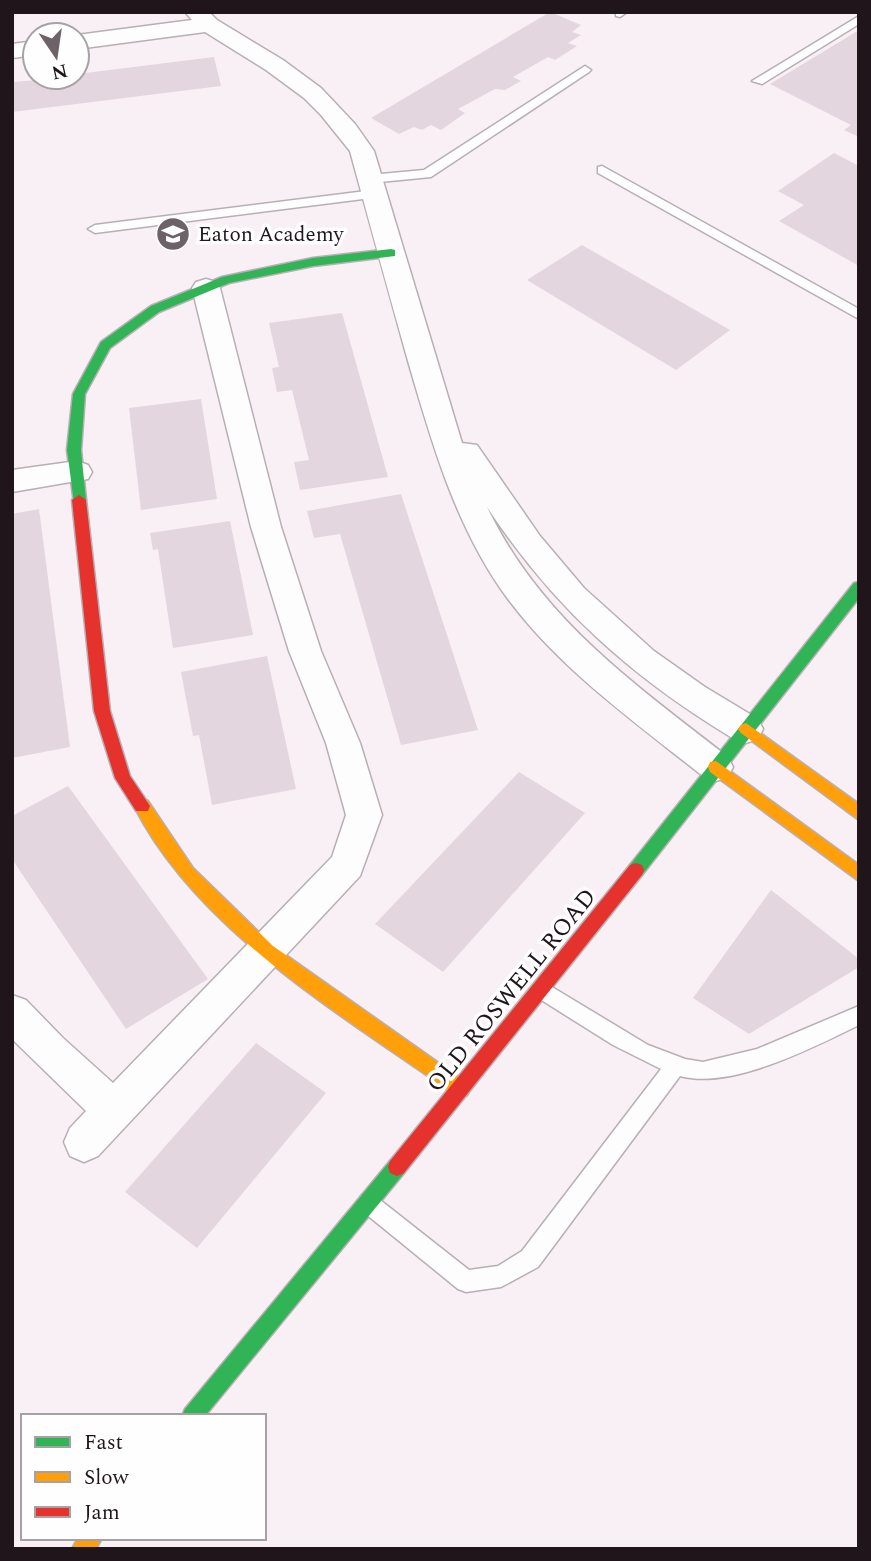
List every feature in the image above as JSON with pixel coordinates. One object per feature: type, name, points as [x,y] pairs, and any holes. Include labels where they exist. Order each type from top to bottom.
[{"type":"street","points":[[91,39],[203,19],[316,94],[342,121],[362,151],[436,410],[471,504],[492,548],[518,588],[551,628],[592,667],[716,767],[859,874]]},
{"type":"street","points":[[391,253],[313,262],[226,279],[155,309],[105,345],[79,394],[74,450],[103,711],[124,778],[187,873],[267,951],[461,1088]]},
{"type":"street","points":[[84,1142],[348,865],[364,815],[343,743],[305,651],[265,527],[206,288]]},
{"type":"street","points":[[436,410],[524,537],[585,609],[668,680],[746,729],[859,813]]},
{"type":"street","points":[[12,481],[77,472]]},
{"type":"street","name":"OLD ROSWELL ROAD","points":[[194,1414],[542,989],[859,587]]},
{"type":"street","points":[[12,1012],[48,1051],[114,1110]]},
{"type":"lane","points":[[758,81],[859,19]]},
{"type":"lane","points":[[95,229],[372,187],[427,174],[584,70]]},
{"type":"lane","points":[[603,170],[859,315]]},
{"type":"lane","points":[[542,989],[616,1036],[664,1061],[704,1071],[744,1062],[859,1015]]},
{"type":"lane","points":[[368,1203],[466,1281],[501,1276],[530,1259],[677,1064]]},
{"type":"building","points":[[550,12],[581,25],[572,32],[581,35],[568,43],[577,46],[555,60],[548,57],[513,77],[521,81],[505,90],[495,89],[458,109],[465,113],[441,130],[431,125],[422,130],[414,127],[399,134],[371,118]]},
{"type":"building","points":[[859,30],[859,137],[844,130],[851,125],[770,84]]},
{"type":"building","points":[[214,57],[221,86],[12,112],[12,82],[21,81],[21,91],[91,91],[91,72]]},
{"type":"building","points":[[834,153],[859,166],[859,266],[779,221],[804,205],[778,191]]},
{"type":"building","points":[[582,245],[730,330],[676,370],[527,280]]},
{"type":"building","points":[[342,313],[388,477],[300,490],[294,462],[309,460],[292,390],[277,392],[272,368],[279,367],[269,323]]},
{"type":"building","points":[[201,399],[217,499],[141,510],[129,408]]},
{"type":"building","points":[[401,494],[478,730],[401,745],[340,534],[314,538],[307,511]]},
{"type":"building","points":[[39,509],[70,747],[12,758],[12,514]]},
{"type":"building","points":[[230,521],[253,635],[173,648],[158,549],[153,550],[150,533]]},
{"type":"building","points":[[267,656],[296,789],[212,805],[199,735],[193,736],[181,672]]},
{"type":"building","points":[[519,772],[585,813],[443,972],[375,924]]},
{"type":"building","points":[[68,786],[208,979],[126,1029],[12,859],[12,816]]},
{"type":"building","points":[[771,890],[859,959],[859,967],[749,1034],[693,998]]},
{"type":"building","points":[[256,1043],[326,1093],[197,1248],[125,1192]]},
{"type":"traffic: fast","points":[[79,500],[74,450],[79,394],[105,345],[155,309],[226,280],[313,262],[391,253]]},
{"type":"traffic: fast","points":[[636,870],[859,587]]},
{"type":"traffic: fast","points":[[194,1414],[397,1167]]},
{"type":"traffic: slow","points":[[746,729],[859,813]]},
{"type":"traffic: slow","points":[[716,767],[859,874]]},
{"type":"traffic: slow","points":[[142,806],[187,873],[267,951],[461,1089]]},
{"type":"traffic: slow","points":[[83,1549],[90,1540]]},
{"type":"traffic: jam","points":[[79,500],[102,711],[123,778],[142,806]]},
{"type":"traffic: jam","points":[[397,1167],[636,870]]},
{"type":"place","name":"Eaton Academy","points":[[173,234]]}]
